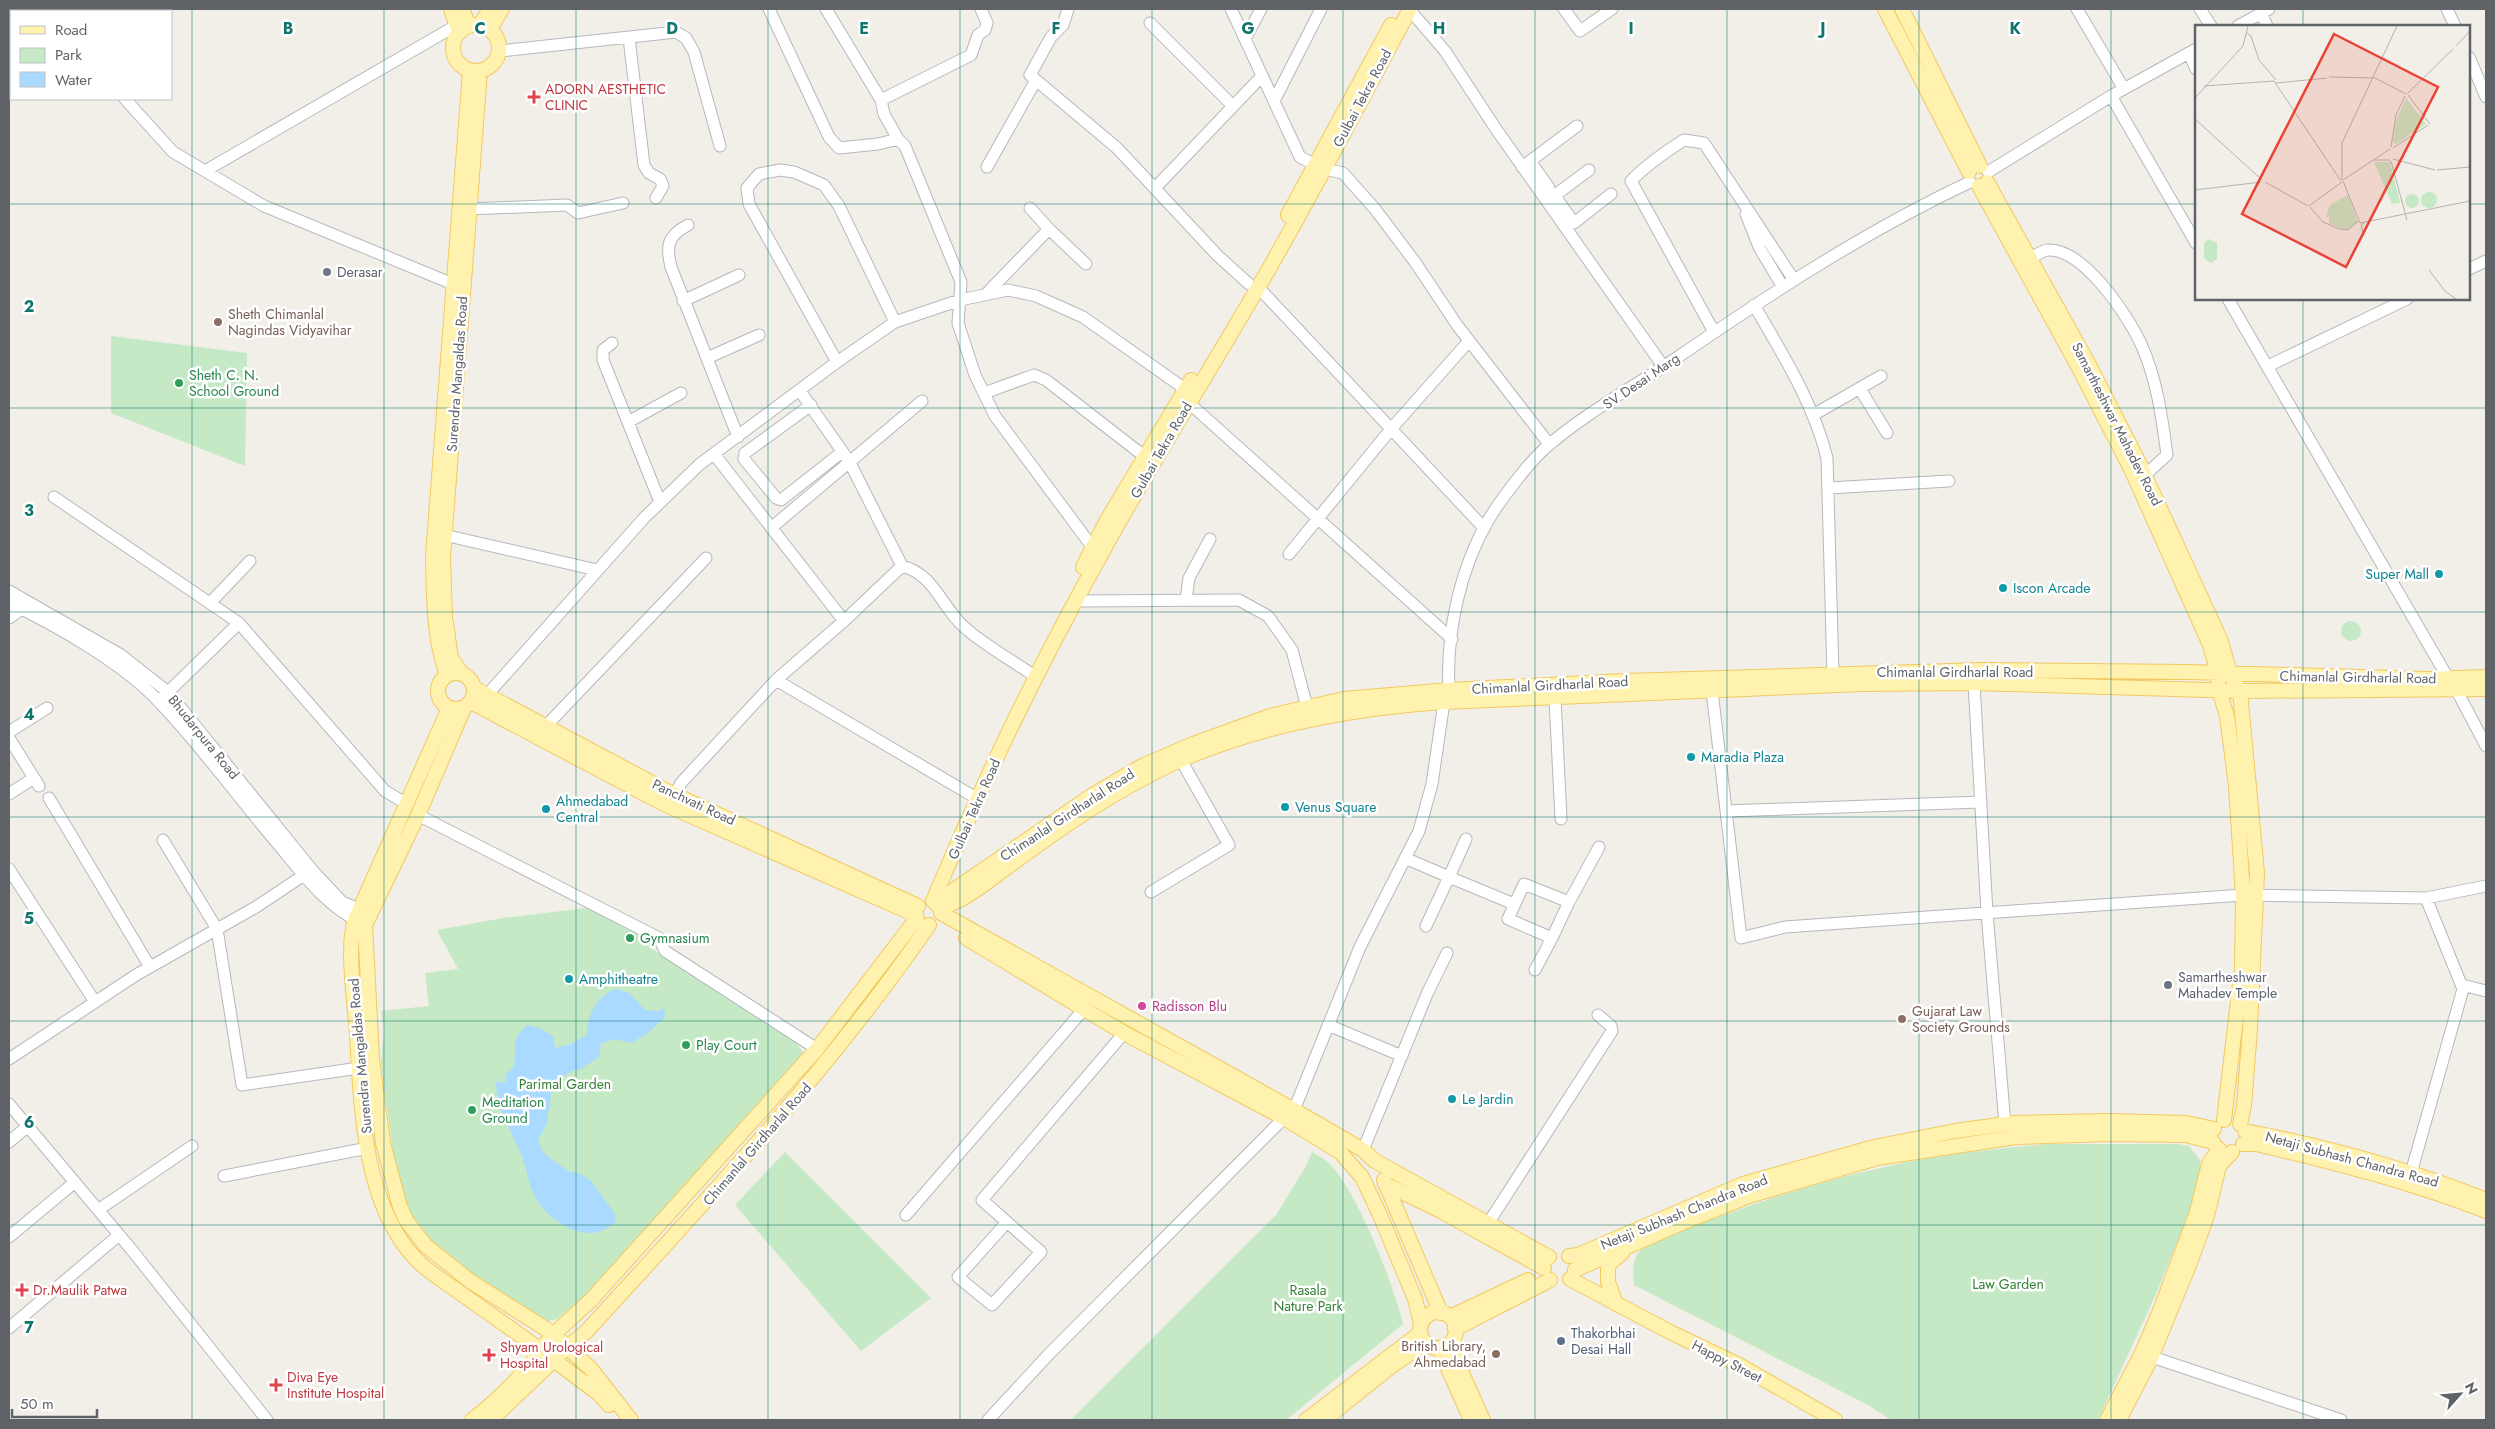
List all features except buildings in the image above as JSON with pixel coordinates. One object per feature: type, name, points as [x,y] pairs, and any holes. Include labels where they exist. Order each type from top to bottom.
[{"type":"main road","points":[[451,9],[471,27],[498,38],[500,52],[493,64],[475,71],[462,67],[453,54],[454,39],[471,27],[502,9]]},
{"type":"main road","points":[[462,9],[471,27]]},
{"type":"main road","points":[[471,27],[490,9]]},
{"type":"main road","name":"Gulbai Tekra Road","points":[[929,911],[988,775],[1075,601],[1187,395],[1254,286],[1406,9]]},
{"type":"main road","points":[[1885,9],[1979,177]]},
{"type":"main road","points":[[1902,9],[1979,177]]},
{"type":"main road","name":"Surendra Mangaldas Road","points":[[462,674],[451,658],[445,618],[443,557],[470,209],[475,71]]},
{"type":"main road","name":"Surendra Mangaldas Road","points":[[447,675],[441,659],[435,618],[433,556],[453,284],[475,71]]},
{"type":"main road","name":"Samartheshwar Mahadev Road","points":[[1979,177],[2030,258],[2145,475],[2221,641],[2224,674]]},
{"type":"main road","name":"Samartheshwar Mahadev Road","points":[[1979,177],[2131,469],[2224,674]]},
{"type":"main road","name":"Gulbai Tekra Road","points":[[929,911],[950,843],[987,758],[1093,548],[1144,456],[1187,395]]},
{"type":"main road","name":"Chimanlal Girdharlal Road","points":[[539,1349],[591,1300],[817,1050],[929,911],[1091,796],[1142,766],[1236,727],[1307,707],[1344,699],[1446,696],[1833,674],[1984,670],[2448,678],[2486,677]]},
{"type":"main road","points":[[462,674],[470,679],[474,688],[468,705],[449,708],[440,700],[438,686],[447,675],[462,674]]},
{"type":"main road","points":[[2119,1420],[2207,1216],[2219,1166],[2229,1136],[2242,967],[2250,895],[2257,873],[2240,691],[2224,674],[2219,690],[2227,716],[2250,895]]},
{"type":"main road","name":"Chimanlal Girdharlal Road","points":[[554,1360],[586,1332],[679,1233],[802,1092],[929,911],[962,899],[1097,805],[1180,760],[1237,738],[1304,721],[1446,696],[1555,699],[1861,684],[1974,683],[2240,691],[2457,691],[2486,689]]},
{"type":"main road","name":"Panchvati Road","points":[[474,688],[675,795],[929,911]]},
{"type":"main road","name":"Surendra Mangaldas Road","points":[[468,705],[418,815],[351,942],[359,1068],[368,1148],[384,1212],[396,1234],[414,1258],[554,1360]]},
{"type":"main road","name":"Panchvati Road","points":[[468,705],[664,804],[929,911]]},
{"type":"main road","name":"Surendra Mangaldas Road","points":[[449,708],[407,804],[363,917],[372,1058],[383,1143],[400,1207],[413,1230],[440,1258],[477,1286],[554,1334],[567,1347]]},
{"type":"main road","points":[[929,911],[1124,1033],[1362,1150],[1376,1161],[1489,1222],[1547,1269],[1558,1283],[1573,1275],[1573,1260],[1561,1253],[1547,1269],[1449,1320],[1431,1338],[1405,1356],[1324,1420]]},
{"type":"main road","points":[[929,911],[1289,1114],[1340,1152],[1362,1178],[1431,1338],[1471,1420]]},
{"type":"main road","name":"Netaji Subhash Chandra Road","points":[[1569,1256],[1578,1256],[1743,1184],[1874,1147],[1955,1131],[2005,1124],[2108,1121],[2186,1123],[2256,1144],[2364,1170],[2432,1190],[2486,1211]]},
{"type":"main road","name":"Netaji Subhash Chandra Road","points":[[1573,1275],[1633,1243],[1750,1196],[1877,1158],[2016,1137],[2110,1134],[2229,1136],[2318,1147],[2411,1173],[2486,1200]]},
{"type":"main road","points":[[1376,1161],[1449,1320]]},
{"type":"main road","points":[[1386,1184],[1439,1210],[1547,1269]]},
{"type":"main road","points":[[1616,1304],[1608,1282],[1608,1265],[1633,1243]]},
{"type":"main road","name":"Happy Street","points":[[1573,1275],[1616,1304],[1739,1365],[1835,1420]]},
{"type":"main road","points":[[1449,1320],[1429,1314],[1431,1338],[1483,1420]]},
{"type":"main road","points":[[1306,1420],[1431,1338]]},
{"type":"main road","points":[[567,1347],[591,1369],[632,1420]]},
{"type":"main road","points":[[472,1420],[495,1402],[532,1361],[539,1349]]},
{"type":"main road","points":[[2108,1420],[2147,1356]]},
{"type":"main road","points":[[491,1420],[554,1360],[599,1394],[622,1420]]},
{"type":"street","points":[[769,9],[828,138],[839,148],[878,144],[898,139]]},
{"type":"street","points":[[826,9],[881,100],[884,114],[898,139],[905,146],[961,282],[958,323],[975,375],[984,394],[995,416],[1093,548]]},
{"type":"street","points":[[881,100],[971,55],[978,35],[985,30],[987,23],[981,9]]},
{"type":"street","points":[[1068,9],[1063,25],[1051,37],[1030,75],[1117,148],[1218,256],[1254,286],[1484,528]]},
{"type":"street","points":[[1231,9],[1300,157],[1319,167],[1343,173],[1375,209],[1470,341],[1549,444]]},
{"type":"street","points":[[1245,39],[1261,9]]},
{"type":"street","points":[[1274,101],[1321,9]]},
{"type":"street","points":[[1406,9],[1446,51],[1550,195],[1663,366]]},
{"type":"street","points":[[1564,9],[1580,31],[1612,9]]},
{"type":"street","points":[[2077,9],[2124,89]]},
{"type":"street","points":[[2200,9],[2210,25]]},
{"type":"street","points":[[2447,9],[2455,25]]},
{"type":"street","points":[[2240,25],[2265,11],[2267,25]]},
{"type":"street","points":[[1150,23],[1233,106]]},
{"type":"street","points":[[205,171],[471,27]]},
{"type":"street","points":[[500,52],[676,32],[686,38],[694,52],[720,146]]},
{"type":"street","points":[[630,38],[644,165],[649,173],[660,178],[664,186],[656,198]]},
{"type":"street","points":[[2192,51],[2195,64]]},
{"type":"street","name":"SV Desai Marg","points":[[1289,1114],[1360,947],[1419,831],[1432,784],[1446,696],[1448,662],[1462,586],[1473,550],[1484,528],[1508,492],[1549,444],[1827,258],[1914,209],[1979,177],[2111,96],[2192,51]]},
{"type":"street","points":[[2470,59],[2486,97]]},
{"type":"street","points":[[1155,188],[1262,76]]},
{"type":"street","points":[[986,167],[1036,80]]},
{"type":"street","points":[[2111,96],[2195,241]]},
{"type":"street","points":[[126,100],[173,152],[264,206],[453,284]]},
{"type":"street","points":[[1526,164],[1577,126]]},
{"type":"street","points":[[1714,332],[1631,181],[1645,166],[1684,140],[1704,144],[1794,280]]},
{"type":"street","points":[[837,362],[749,204],[747,188],[758,174],[780,170],[794,172],[824,185],[839,206],[895,322]]},
{"type":"street","points":[[1550,195],[1589,170]]},
{"type":"street","points":[[1570,226],[1611,194]]},
{"type":"street","points":[[1744,202],[1748,223],[1760,249],[1783,287]]},
{"type":"street","points":[[470,209],[566,204],[578,213],[623,203]]},
{"type":"street","points":[[1030,208],[1086,264]]},
{"type":"street","points":[[688,225],[676,231],[667,251],[683,301],[738,437]]},
{"type":"street","points":[[986,294],[1049,229]]},
{"type":"street","points":[[2030,258],[2047,250],[2060,253],[2088,269],[2118,303],[2141,344],[2159,403],[2167,455],[2145,475]]},
{"type":"street","points":[[2470,269],[2486,261]]},
{"type":"street","points":[[683,301],[739,275]]},
{"type":"street","points":[[487,695],[597,570],[660,502],[700,464],[837,362],[895,322],[960,300],[1008,290],[1036,296],[1083,317],[1187,395],[1318,519],[1452,639]]},
{"type":"street","points":[[2229,300],[2448,678]]},
{"type":"street","points":[[2268,366],[2405,300]]},
{"type":"street","points":[[1754,306],[1798,379],[1820,429],[1828,458],[1833,674]]},
{"type":"street","points":[[707,358],[759,335]]},
{"type":"street","points":[[1289,554],[1391,429],[1470,341]]},
{"type":"street","points":[[612,343],[603,350],[603,360],[660,502]]},
{"type":"street","points":[[984,394],[1034,375],[1046,380],[1144,456]]},
{"type":"street","points":[[1813,415],[1881,376]]},
{"type":"street","points":[[1860,389],[1888,433]]},
{"type":"street","points":[[800,391],[846,456],[902,566],[916,570],[924,577],[963,626],[1030,673]]},
{"type":"street","points":[[628,422],[681,393]]},
{"type":"street","points":[[810,405],[744,454],[744,459],[776,498],[781,500],[922,401]]},
{"type":"street","points":[[714,454],[844,621]]},
{"type":"street","points":[[771,528],[846,456]]},
{"type":"street","points":[[1829,488],[1949,481]]},
{"type":"street","points":[[54,497],[239,623],[385,791],[407,804]]},
{"type":"street","points":[[444,535],[597,570]]},
{"type":"street","points":[[1186,600],[1189,578],[1210,539]]},
{"type":"street","points":[[546,726],[706,558]]},
{"type":"street","points":[[210,604],[250,561]]},
{"type":"street","points":[[675,795],[682,783],[776,680],[844,621],[902,566]]},
{"type":"street","name":"Bhudarpura Road","points":[[9,591],[26,606],[128,673],[159,701],[308,872]]},
{"type":"street","points":[[1075,601],[1239,600],[1268,616],[1292,650],[1307,707]]},
{"type":"street","name":"Bhudarpura Road","points":[[9,603],[26,606],[121,655],[168,692],[332,905],[342,914],[363,917]]},
{"type":"street","points":[[9,618],[26,606]]},
{"type":"street","points":[[159,701],[239,623]]},
{"type":"street","points":[[776,680],[971,794]]},
{"type":"street","points":[[1974,683],[1987,913],[2005,1124]]},
{"type":"street","points":[[1712,691],[1741,938],[1785,927],[2250,895],[2426,898],[2486,886]]},
{"type":"street","points":[[2457,691],[2486,746]]},
{"type":"street","points":[[1555,699],[1560,819]]},
{"type":"street","points":[[9,732],[48,708]]},
{"type":"street","points":[[9,738],[37,782],[9,794]]},
{"type":"street","points":[[1151,892],[1229,845],[1180,760]]},
{"type":"street","points":[[49,798],[150,967]]},
{"type":"street","points":[[1726,811],[1980,802]]},
{"type":"street","points":[[418,815],[648,931],[659,938],[664,951],[817,1050]]},
{"type":"street","points":[[1426,926],[1466,839]]},
{"type":"street","points":[[163,840],[217,930],[242,1085],[359,1068]]},
{"type":"street","points":[[1535,970],[1600,847]]},
{"type":"street","points":[[1404,858],[1514,904]]},
{"type":"street","points":[[9,869],[94,1002]]},
{"type":"street","points":[[10,1056],[150,967],[256,907],[308,872]]},
{"type":"street","points":[[1552,938],[1508,919],[1524,884],[1570,902]]},
{"type":"street","points":[[2411,1173],[2450,1041],[2462,985],[2426,898]]},
{"type":"street","points":[[1362,1150],[1427,994],[1447,953]]},
{"type":"street","points":[[2462,985],[2486,991]]},
{"type":"street","points":[[906,1215],[1084,1009]]},
{"type":"street","points":[[1489,1222],[1612,1031],[1611,1026],[1598,1015]]},
{"type":"street","points":[[1328,1025],[1402,1056]]},
{"type":"street","points":[[1008,1222],[958,1277],[992,1305],[1041,1252],[1008,1222],[982,1200],[1124,1033]]},
{"type":"street","points":[[9,1104],[119,1235],[268,1420]]},
{"type":"street","points":[[988,1420],[1049,1354],[1289,1114]]},
{"type":"street","points":[[9,1142],[28,1126]]},
{"type":"street","points":[[98,1210],[192,1146]]},
{"type":"street","points":[[224,1176],[368,1148]]},
{"type":"street","points":[[9,1237],[75,1182]]},
{"type":"street","points":[[11,1322],[119,1235]]},
{"type":"street","points":[[2147,1356],[2326,1418],[2341,1420]]},
{"type":"green space","name":"Sheth C. N. School Ground","points":[[111,336],[247,353],[245,466],[111,413]]},
{"type":"green space","points":[[2351,621],[2358,624],[2361,631],[2358,638],[2351,641],[2344,638],[2341,631],[2344,624]]},
{"type":"green space","name":"Parimal Garden","points":[[587,908],[606,914],[653,941],[652,949],[795,1041],[804,1054],[597,1285],[557,1319],[548,1321],[538,1319],[439,1256],[399,1199],[381,1062],[384,1031],[381,1011],[429,1006],[425,973],[458,969],[437,930],[503,918]]},
{"type":"green space","name":"Law Garden","points":[[2048,1144],[2179,1144],[2189,1146],[2200,1160],[2201,1170],[2188,1216],[2156,1294],[2098,1420],[1891,1420],[1868,1405],[1634,1285],[1634,1263],[1638,1254],[1647,1245],[1766,1200],[1827,1181],[1889,1166],[1968,1153]]},
{"type":"green space","points":[[785,1152],[931,1298],[861,1351],[735,1205]]},
{"type":"green space","name":"Rasala Nature Park","points":[[1312,1152],[1331,1165],[1353,1197],[1374,1241],[1403,1324],[1286,1420],[1071,1420],[1276,1215],[1306,1166]]},
{"type":"water","points":[[616,989],[629,993],[645,1010],[659,1011],[664,1007],[665,1017],[648,1033],[631,1043],[614,1039],[601,1043],[599,1057],[581,1069],[571,1071],[552,1086],[547,1123],[538,1141],[543,1152],[551,1159],[568,1171],[581,1174],[591,1181],[615,1214],[616,1222],[607,1228],[594,1233],[583,1232],[574,1230],[557,1221],[537,1201],[522,1157],[501,1109],[496,1090],[496,1081],[506,1082],[505,1075],[513,1068],[515,1062],[516,1041],[522,1030],[528,1025],[539,1028],[553,1036],[555,1048],[571,1044],[587,1035],[587,1028],[594,1007],[604,996]]},
{"type":"place","name":"ADORN AESTHETIC CLINIC","points":[[534,97]]},
{"type":"place","name":"Derasar","points":[[327,272]]},
{"type":"place","name":"Sheth Chimanlal Nagindas Vidyavihar","points":[[218,322]]},
{"type":"place","name":"Sheth C. N. School Ground","points":[[179,383]]},
{"type":"place","name":"Super Mall","points":[[2439,574]]},
{"type":"place","name":"Iscon Arcade","points":[[2003,588]]},
{"type":"place","name":"Maradia Plaza","points":[[1691,757]]},
{"type":"place","name":"Venus Square","points":[[1285,807]]},
{"type":"place","name":"Ahmedabad Central","points":[[546,809]]},
{"type":"place","name":"Gymnasium","points":[[630,938]]},
{"type":"place","name":"Amphitheatre","points":[[569,979]]},
{"type":"place","name":"Samartheshwar Mahadev Temple","points":[[2168,985]]},
{"type":"place","name":"Radisson Blu","points":[[1142,1006]]},
{"type":"place","name":"Gujarat Law Society Grounds","points":[[1902,1019]]},
{"type":"place","name":"Play Court","points":[[686,1045]]},
{"type":"place","name":"Le Jardin","points":[[1452,1099]]},
{"type":"place","name":"Meditation Ground","points":[[472,1110]]},
{"type":"place","name":"Dr.Maulik Patwa","points":[[22,1290]]},
{"type":"place","name":"Thakorbhai Desai Hall","points":[[1561,1341]]},
{"type":"place","name":"British Library, Ahmedabad","points":[[1496,1354]]},
{"type":"place","name":"Shyam Urological Hospital","points":[[489,1355]]},
{"type":"place","name":"Diva Eye Institute Hospital","points":[[276,1385]]}]
